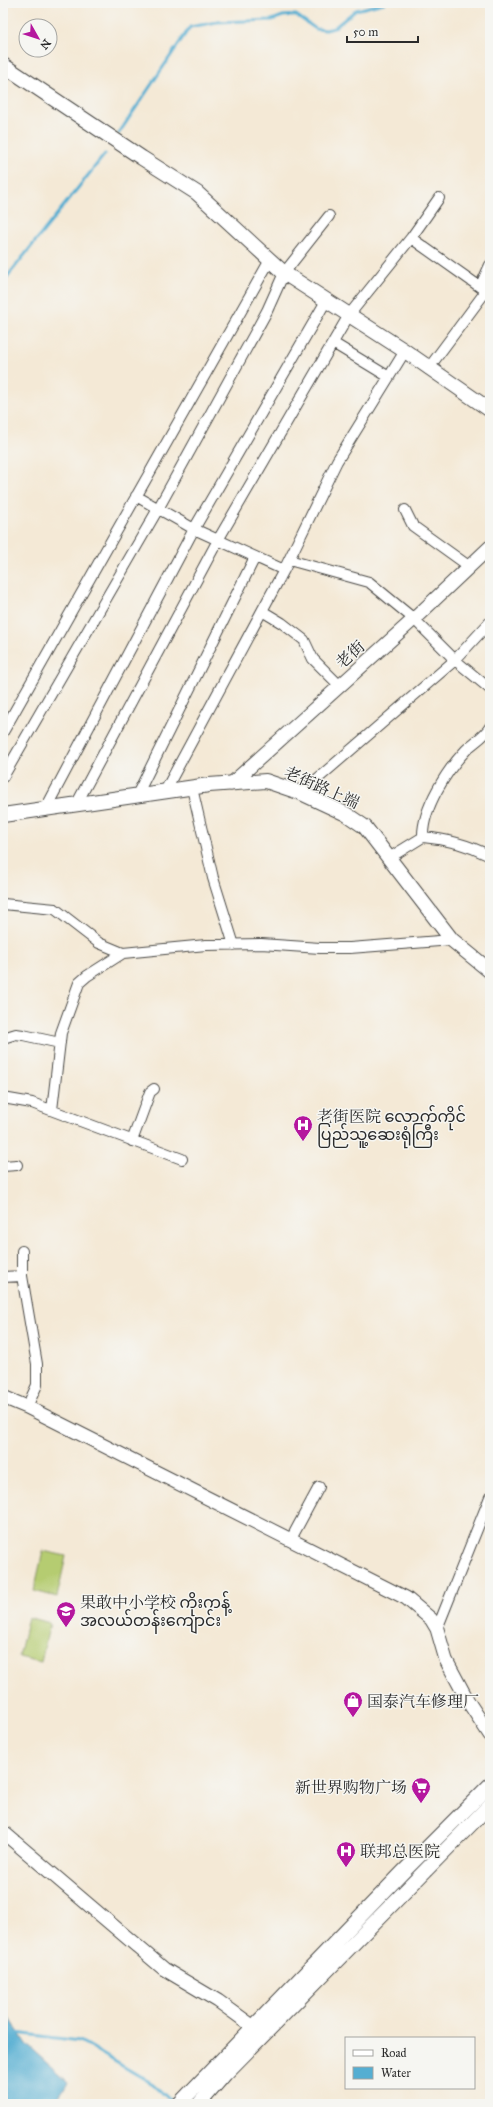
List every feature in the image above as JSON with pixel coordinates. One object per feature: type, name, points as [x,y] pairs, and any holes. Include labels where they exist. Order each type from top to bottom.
[{"type":"main road","points":[[3,66],[197,193],[284,273],[405,351],[428,369],[490,410]]},
{"type":"main road","name":"老街路上端","points":[[3,815],[164,791],[266,781],[301,793],[346,814],[365,827],[452,940],[490,971]]},
{"type":"main road","points":[[203,2101],[259,2030],[490,1785]]},
{"type":"main road","points":[[179,2104],[196,2086],[259,2030],[490,1806]]},
{"type":"street","points":[[77,804],[218,540],[349,315],[411,238],[439,198]]},
{"type":"street","points":[[3,776],[158,510],[267,311],[284,273],[329,216]]},
{"type":"street","points":[[411,238],[485,291]]},
{"type":"street","points":[[3,732],[270,260]]},
{"type":"street","points":[[428,369],[485,291],[490,265]]},
{"type":"street","points":[[46,808],[194,529],[326,301]]},
{"type":"street","points":[[333,343],[388,377]]},
{"type":"street","points":[[164,791],[284,570],[337,461],[405,351]]},
{"type":"street","points":[[136,496],[158,510],[194,529],[284,570]]},
{"type":"street","points":[[405,510],[413,526],[470,567]]},
{"type":"street","name":"老街","points":[[231,784],[414,619],[490,547]]},
{"type":"street","points":[[137,795],[254,557]]},
{"type":"street","points":[[289,560],[325,572],[369,582],[414,619],[455,660],[490,689]]},
{"type":"street","points":[[262,611],[282,623],[304,640],[313,659],[340,686]]},
{"type":"street","points":[[301,793],[455,660],[490,622]]},
{"type":"street","points":[[423,837],[423,826],[443,780],[456,761],[489,730]]},
{"type":"street","points":[[192,788],[213,878],[234,944]]},
{"type":"street","points":[[389,858],[423,837],[452,842],[490,855]]},
{"type":"street","points":[[3,904],[56,909],[99,943],[123,953]]},
{"type":"street","points":[[52,1110],[60,1043],[66,1016],[79,983],[87,976],[123,953],[206,945],[234,944],[350,948],[452,940]]},
{"type":"street","points":[[3,1038],[16,1034],[23,1034],[60,1043]]},
{"type":"street","points":[[132,1141],[150,1092],[154,1089]]},
{"type":"street","points":[[3,1098],[32,1103],[182,1159]]},
{"type":"street","points":[[3,1166],[17,1165]]},
{"type":"street","points":[[22,1251],[22,1276],[37,1371],[37,1385],[27,1407]]},
{"type":"street","points":[[3,1277],[22,1276]]},
{"type":"street","points":[[3,1397],[27,1407],[406,1598],[424,1612],[437,1629],[446,1660],[469,1703],[490,1735]]},
{"type":"street","points":[[291,1539],[319,1487]]},
{"type":"street","points":[[437,1629],[490,1497]]},
{"type":"street","points":[[3,1832],[164,1969],[259,2030]]},
{"type":"green space","points":[[43,1551],[66,1556],[57,1597],[34,1591]]},
{"type":"green space","points":[[28,1617],[50,1623],[41,1662],[19,1657]]},
{"type":"water","points":[[3,2008],[26,2044],[68,2082],[53,2104],[3,2104]]},
{"type":"waterway","points":[[119,133],[190,27],[217,22],[272,20],[283,16],[296,15],[316,29],[326,30],[334,28],[356,10],[384,3]]},
{"type":"waterway","points":[[3,282],[105,154]]},
{"type":"waterway","points":[[16,2033],[80,2041],[153,2084],[174,2104]]},
{"type":"place","name":"老街医院 လောက်ကိုင် ပြည်သူ့ဆေးရုံကြီး","points":[[303,1142]]},
{"type":"place","name":"果敢中小学校 ကိုးကန့် အလယ်တန်းကျောင်း","points":[[66,1628]]},
{"type":"place","name":"国泰汽车修理厂","points":[[353,1718]]},
{"type":"place","name":"新世界购物广场","points":[[421,1804]]},
{"type":"place","name":"联邦总医院","points":[[346,1868]]}]
